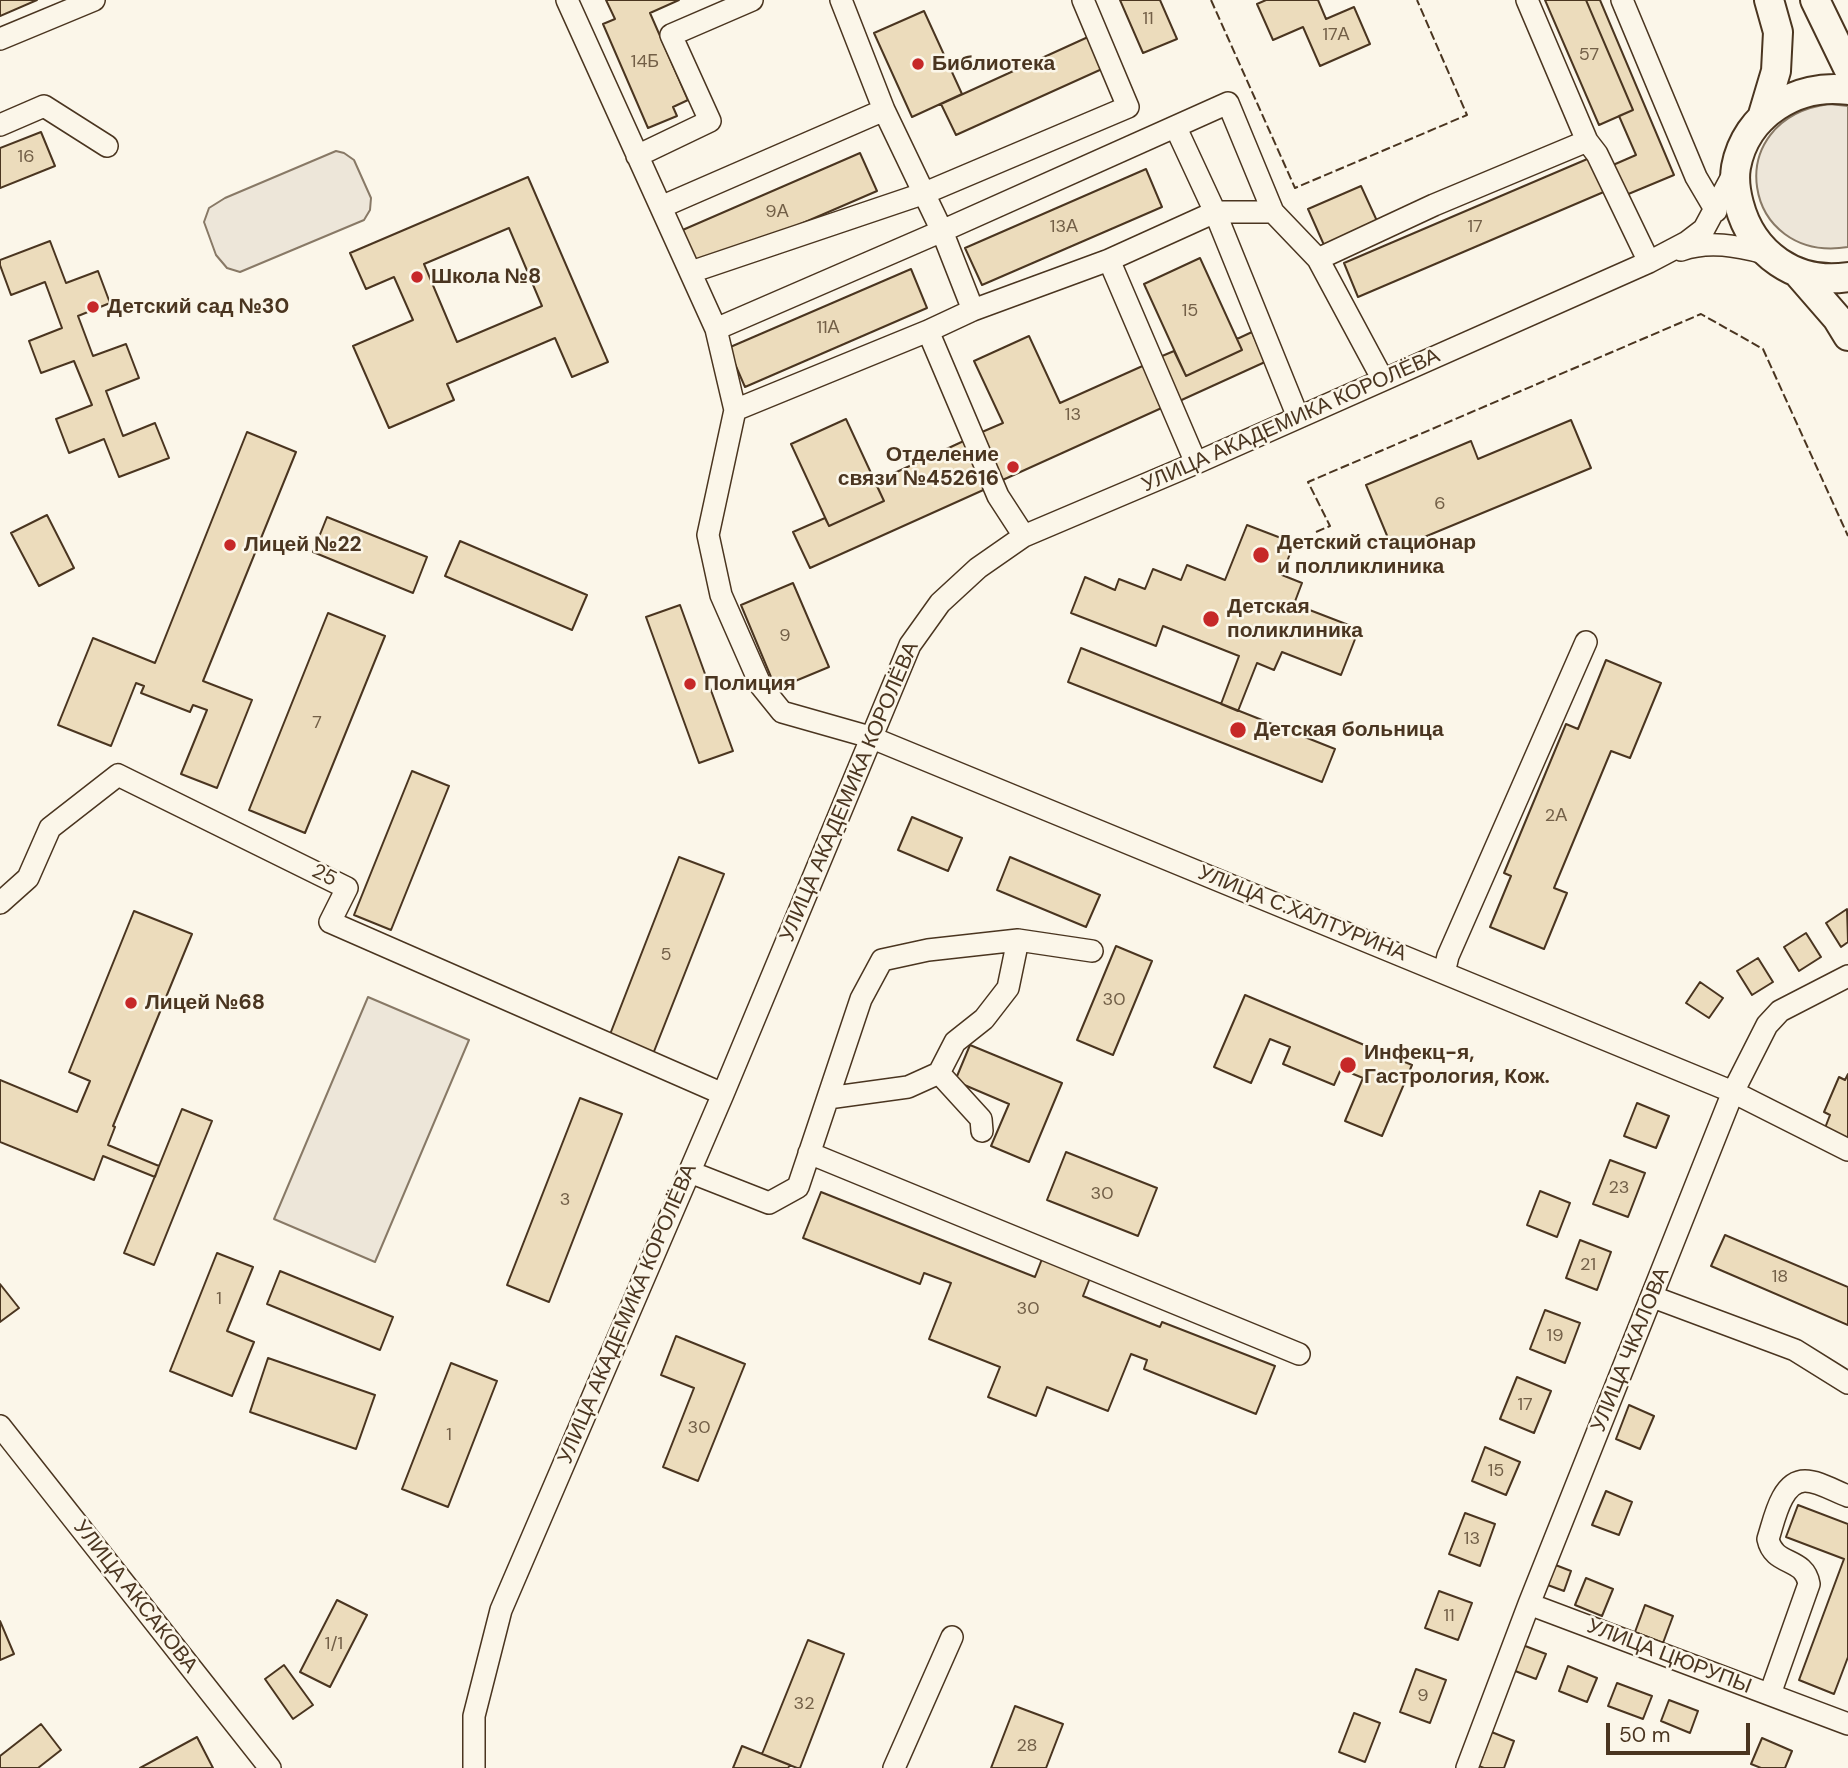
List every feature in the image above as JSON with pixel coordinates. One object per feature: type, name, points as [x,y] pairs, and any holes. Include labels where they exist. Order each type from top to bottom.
[{"type":"main road","points":[[1762,118],[1776,71],[1778,32],[1769,0]]},
{"type":"main road","points":[[1815,0],[1844,51]]},
{"type":"main road","points":[[1848,90],[1831,88],[1805,91],[1782,101],[1750,132],[1736,168],[1736,192],[1742,216],[1753,239],[1765,253],[1780,264],[1816,278],[1848,277]]},
{"type":"main road","points":[[1797,272],[1831,310],[1848,336]]},
{"type":"street","points":[[0,39],[94,0]]},
{"type":"street","points":[[567,0],[716,329],[735,410],[973,310],[1109,260],[1216,212],[1273,212]]},
{"type":"street","points":[[637,156],[710,121],[671,35],[752,0]]},
{"type":"street","points":[[841,0],[884,110],[943,231],[973,310]]},
{"type":"street","points":[[691,272],[925,192],[1128,107],[1083,0]]},
{"type":"street","points":[[1527,0],[1587,141],[1598,154],[1649,262],[1690,247],[1712,244],[1733,245],[1765,253]]},
{"type":"street","points":[[1622,0],[1696,177],[1716,211]]},
{"type":"street","points":[[716,329],[1228,103],[1273,212],[1318,259],[1384,380]]},
{"type":"street","points":[[0,125],[44,106],[107,146]]},
{"type":"street","points":[[661,207],[884,110]]},
{"type":"street","points":[[1176,128],[1216,212],[1298,417]]},
{"type":"street","points":[[1318,259],[1434,205],[1587,141]]},
{"type":"street","name":"УЛИЦА АКАДЕМИКА КОРОЛЁВА","points":[[474,1768],[474,1716],[501,1610],[723,1094],[910,645],[940,603],[978,568],[1024,536],[1384,380],[1649,262],[1687,242],[1704,229],[1716,211],[1736,168]]},
{"type":"street","points":[[1109,260],[1196,463]]},
{"type":"street","points":[[928,331],[998,496],[1024,536]]},
{"type":"street","name":"УЛИЦА С.ХАЛТУРИНА","points":[[735,410],[708,535],[721,595],[761,686],[782,712],[870,737],[1444,972],[1733,1092],[1848,1150]]},
{"type":"street","points":[[1444,972],[1448,956],[1586,642]]},
{"type":"street","name":"25","points":[[0,903],[28,878],[50,828],[118,775],[347,888],[330,922],[723,1094]]},
{"type":"street","points":[[828,1098],[908,1087],[939,1073],[955,1042],[984,1019],[1008,988],[1018,940]]},
{"type":"street","points":[[690,1171],[769,1203],[798,1187],[860,999],[882,960],[928,950],[1018,940],[1092,951]]},
{"type":"street","name":"УЛИЦА ЧКАЛОВА","points":[[1467,1768],[1529,1604],[1733,1092],[1767,1025],[1780,1011],[1848,976]]},
{"type":"street","points":[[939,1073],[981,1119],[982,1131]]},
{"type":"street","points":[[809,1153],[1299,1353]]},
{"type":"street","points":[[1653,1297],[1795,1350],[1848,1383]]},
{"type":"street","name":"УЛИЦА АКСАКОВА","points":[[0,1426],[271,1768]]},
{"type":"street","points":[[1770,1694],[1809,1590],[1805,1571],[1779,1557],[1769,1546],[1768,1539],[1784,1495],[1793,1485],[1808,1481],[1848,1496]]},
{"type":"street","name":"УЛИЦА ЦЮРУПЫ","points":[[1529,1604],[1848,1724]]},
{"type":"street","points":[[894,1768],[952,1637]]},
{"type":"shaded area","points":[[1829,104],[1848,106],[1848,247],[1812,246],[1785,234],[1766,213],[1757,188],[1758,160],[1770,135],[1794,115]]},
{"type":"shaded area","points":[[336,151],[354,160],[371,198],[370,210],[364,220],[240,272],[227,268],[216,255],[204,222],[209,208],[225,198]]},
{"type":"shaded area","points":[[368,997],[469,1040],[375,1262],[274,1219]]},
{"type":"building","points":[[0,0],[37,0],[0,16]]},
{"type":"building","points":[[606,0],[679,0],[650,13],[688,100],[673,107],[677,116],[648,128],[603,24],[615,19]]},
{"type":"building","points":[[1120,0],[1160,0],[1177,39],[1143,53]]},
{"type":"building","points":[[1266,0],[1318,0],[1326,19],[1354,7],[1370,44],[1320,66],[1303,27],[1273,40],[1257,4]]},
{"type":"building","points":[[1545,0],[1586,0],[1633,110],[1599,125]]},
{"type":"building","points":[[1586,0],[1600,0],[1674,175],[1626,195],[1613,165],[1636,155],[1619,116],[1633,110]]},
{"type":"building","name":"Библиотека","points":[[924,11],[962,94],[912,117],[874,33]]},
{"type":"building","points":[[1088,37],[1102,69],[956,135],[941,104]]},
{"type":"building","points":[[41,132],[55,166],[0,188],[0,148]]},
{"type":"building","points":[[860,153],[877,191],[694,270],[678,232]]},
{"type":"building","points":[[1592,157],[1606,191],[1358,297],[1344,263]]},
{"type":"building","points":[[1146,169],[1162,207],[982,285],[965,248]]},
{"type":"building","points":[[528,177],[608,362],[572,377],[555,338],[447,384],[454,400],[389,428],[353,346],[413,320],[394,277],[366,289],[350,253]],"holes":[[[509,228],[542,306],[457,342],[424,264]]]},
{"type":"building","points":[[1361,186],[1377,221],[1324,245],[1308,209]]},
{"type":"building","points":[[50,241],[66,283],[98,271],[110,303],[78,316],[93,356],[126,344],[139,378],[106,391],[123,436],[155,423],[169,458],[119,477],[104,439],[69,453],[56,419],[92,405],[74,361],[41,373],[29,341],[62,328],[45,282],[11,295],[0,265],[0,260]]},
{"type":"building","points":[[1200,258],[1242,350],[1186,376],[1144,284]]},
{"type":"building","points":[[911,269],[927,308],[745,387],[728,348]]},
{"type":"building","points":[[1252,332],[1265,362],[1175,403],[1155,359],[1174,351],[1186,376],[1242,350],[1237,339]]},
{"type":"building","points":[[1029,336],[1060,403],[1147,364],[1166,406],[996,483],[975,435],[1003,423],[974,361]]},
{"type":"building","points":[[846,419],[884,501],[829,526],[791,444]]},
{"type":"building","points":[[1571,420],[1591,468],[1393,550],[1366,485],[1471,441],[1478,459]]},
{"type":"building","name":"Лицей №22","points":[[247,432],[296,452],[203,681],[252,700],[217,788],[181,774],[207,710],[193,705],[190,712],[141,693],[144,686],[136,683],[111,746],[58,725],[93,638],[155,663]]},
{"type":"building","points":[[968,439],[990,487],[810,568],[793,532],[825,518],[829,526],[884,501],[875,482]]},
{"type":"building","points":[[47,515],[74,568],[39,586],[11,533]]},
{"type":"building","points":[[327,517],[427,557],[413,593],[313,552]]},
{"type":"building","name":"Детская поликлиника","points":[[1247,525],[1294,543],[1282,575],[1302,583],[1294,604],[1359,629],[1341,675],[1282,652],[1274,670],[1257,663],[1238,711],[1221,704],[1239,656],[1163,626],[1156,646],[1071,613],[1085,577],[1115,590],[1119,579],[1145,589],[1153,569],[1181,580],[1187,565],[1225,580]]},
{"type":"building","points":[[460,541],[587,595],[572,630],[445,576]]},
{"type":"building","points":[[793,583],[829,667],[776,689],[741,605]]},
{"type":"building","name":"Полиция","points":[[680,605],[733,751],[699,763],[646,617]]},
{"type":"building","points":[[328,613],[385,636],[305,833],[249,810]]},
{"type":"building","name":"Детская больница","points":[[1081,648],[1335,749],[1322,782],[1068,682]]},
{"type":"building","points":[[1606,660],[1661,683],[1630,758],[1611,751],[1554,888],[1567,893],[1544,949],[1490,927],[1511,876],[1504,873],[1566,724],[1578,729]]},
{"type":"building","points":[[412,771],[449,786],[391,930],[354,915]]},
{"type":"building","points":[[912,817],[962,838],[948,871],[898,850]]},
{"type":"building","points":[[679,857],[724,874],[653,1054],[609,1037]]},
{"type":"building","points":[[1010,857],[1100,895],[1086,927],[997,890]]},
{"type":"building","points":[[1847,909],[1848,942],[1841,947],[1826,923]]},
{"type":"building","name":"Лицей №68","points":[[134,911],[192,934],[113,1126],[115,1127],[108,1145],[159,1166],[155,1177],[103,1156],[94,1180],[0,1142],[0,1080],[77,1112],[90,1081],[69,1072]]},
{"type":"building","points":[[1806,933],[1821,957],[1799,971],[1784,947]]},
{"type":"building","points":[[1116,946],[1152,961],[1113,1055],[1077,1040]]},
{"type":"building","points":[[1758,958],[1773,982],[1752,995],[1737,971]]},
{"type":"building","points":[[1700,982],[1723,998],[1709,1018],[1686,1003]]},
{"type":"building","name":"Инфекц-я, Гастрология, Кож.","points":[[1245,995],[1412,1065],[1382,1136],[1345,1121],[1363,1078],[1341,1069],[1334,1085],[1283,1064],[1290,1047],[1270,1039],[1251,1083],[1214,1067]]},
{"type":"building","points":[[970,1045],[1062,1083],[1029,1162],[991,1146],[1009,1104],[955,1081]]},
{"type":"building","points":[[1848,1074],[1848,1138],[1825,1128],[1830,1115],[1824,1112],[1839,1077],[1845,1080]]},
{"type":"building","points":[[580,1098],[622,1114],[549,1302],[507,1285]]},
{"type":"building","points":[[1637,1103],[1669,1116],[1656,1148],[1624,1136]]},
{"type":"building","points":[[182,1109],[212,1121],[154,1265],[124,1253]]},
{"type":"building","points":[[1066,1152],[1157,1188],[1138,1236],[1047,1200]]},
{"type":"building","points":[[1610,1160],[1645,1173],[1628,1217],[1593,1204]]},
{"type":"building","points":[[1540,1191],[1570,1203],[1557,1237],[1527,1225]]},
{"type":"building","points":[[821,1192],[1035,1277],[1042,1259],[1090,1278],[1083,1296],[1160,1327],[1162,1322],[1275,1366],[1256,1414],[1144,1369],[1147,1360],[1131,1354],[1108,1411],[1047,1387],[1036,1416],[988,1397],[1000,1367],[929,1339],[951,1283],[924,1273],[920,1284],[803,1238]]},
{"type":"building","points":[[1725,1235],[1848,1287],[1848,1325],[1711,1266]]},
{"type":"building","points":[[1580,1240],[1611,1252],[1597,1290],[1566,1278]]},
{"type":"building","points":[[217,1253],[253,1267],[227,1331],[254,1342],[232,1396],[170,1371]]},
{"type":"building","points":[[280,1271],[393,1317],[380,1350],[267,1304]]},
{"type":"building","points":[[0,1284],[19,1308],[0,1322]]},
{"type":"building","points":[[1545,1310],[1580,1323],[1565,1363],[1530,1349]]},
{"type":"building","points":[[676,1336],[745,1364],[698,1481],[663,1467],[694,1388],[661,1375]]},
{"type":"building","points":[[268,1358],[375,1395],[356,1449],[250,1412]]},
{"type":"building","points":[[451,1363],[497,1381],[448,1507],[402,1489]]},
{"type":"building","points":[[1517,1377],[1551,1391],[1534,1433],[1500,1419]]},
{"type":"building","points":[[1629,1405],[1654,1416],[1640,1449],[1616,1439]]},
{"type":"building","points":[[1485,1447],[1520,1462],[1506,1495],[1472,1481]]},
{"type":"building","points":[[1606,1491],[1632,1502],[1619,1535],[1592,1525]]},
{"type":"building","points":[[1798,1505],[1848,1524],[1848,1657],[1834,1694],[1799,1680],[1844,1559],[1786,1537]]},
{"type":"building","points":[[1465,1513],[1495,1524],[1480,1566],[1449,1554]]},
{"type":"building","points":[[1553,1564],[1571,1571],[1564,1591],[1545,1584]]},
{"type":"building","points":[[1586,1578],[1613,1589],[1602,1616],[1575,1605]]},
{"type":"building","points":[[1439,1591],[1472,1603],[1458,1640],[1425,1628]]},
{"type":"building","points":[[337,1600],[367,1615],[330,1687],[300,1672]]},
{"type":"building","points":[[1645,1605],[1673,1616],[1663,1643],[1635,1632]]},
{"type":"building","points":[[0,1621],[14,1654],[0,1660]]},
{"type":"building","points":[[808,1640],[844,1654],[800,1768],[797,1768],[762,1754]]},
{"type":"building","points":[[1520,1644],[1546,1654],[1536,1679],[1510,1669]]},
{"type":"building","points":[[284,1665],[313,1705],[293,1719],[265,1679]]},
{"type":"building","points":[[1568,1666],[1597,1678],[1587,1702],[1559,1691]]},
{"type":"building","points":[[1416,1669],[1446,1680],[1430,1723],[1400,1712]]},
{"type":"building","points":[[1617,1683],[1652,1696],[1643,1719],[1608,1706]]},
{"type":"building","points":[[1669,1700],[1698,1711],[1690,1733],[1661,1721]]},
{"type":"building","points":[[1015,1706],[1063,1724],[1046,1768],[991,1768]]},
{"type":"building","points":[[1354,1713],[1380,1723],[1365,1762],[1339,1752]]},
{"type":"building","points":[[41,1724],[61,1750],[38,1768],[0,1768],[0,1756]]},
{"type":"building","points":[[1489,1731],[1514,1741],[1504,1768],[1484,1768],[1476,1765]]},
{"type":"building","points":[[197,1737],[213,1768],[140,1768]]},
{"type":"building","points":[[1762,1738],[1792,1751],[1785,1768],[1761,1768],[1751,1764]]},
{"type":"building","points":[[742,1746],[790,1765],[788,1768],[733,1768]]},
{"type":"fence","points":[[1211,0],[1295,188],[1467,115],[1417,0]]},
{"type":"fence","points":[[1316,532],[1330,526],[1308,482],[1701,314],[1763,349],[1848,536]]},
{"type":"place","name":"Библиотека","points":[[918,64]]},
{"type":"place","name":"Школа №8","points":[[417,277]]},
{"type":"place","name":"Детский сад №30","points":[[93,307]]},
{"type":"place","name":"Отделение связи №452616","points":[[1013,467]]},
{"type":"place","name":"Лицей №22","points":[[230,545]]},
{"type":"place","name":"Детский стационар и полликлиника","points":[[1261,555]]},
{"type":"place","name":"Детская поликлиника","points":[[1211,619]]},
{"type":"place","name":"Полиция","points":[[690,684]]},
{"type":"place","name":"Детская больница","points":[[1238,730]]},
{"type":"place","name":"Лицей №68","points":[[131,1003]]},
{"type":"place","name":"Инфекц-я, Гастрология, Кож.","points":[[1348,1065]]}]
